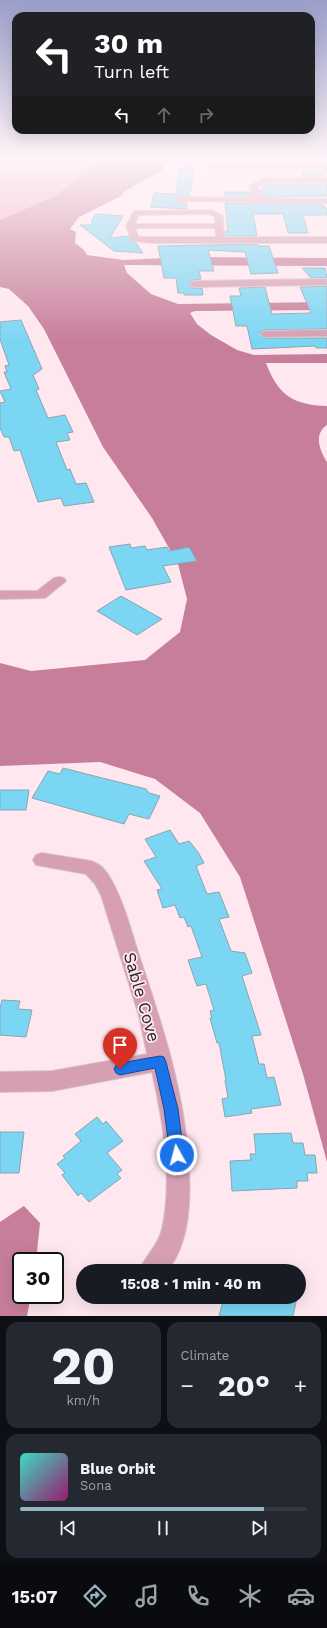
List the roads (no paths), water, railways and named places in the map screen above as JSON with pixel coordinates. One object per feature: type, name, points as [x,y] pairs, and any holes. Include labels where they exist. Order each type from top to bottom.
[{"type":"street","points":[[131,220],[130,232],[135,239],[327,240]]},
{"type":"street","points":[[219,220],[220,240]]},
{"type":"street","points":[[130,226],[220,226]]},
{"type":"street","points":[[194,284],[327,282]]},
{"type":"street","points":[[265,334],[327,333]]},
{"type":"street","points":[[0,595],[40,595],[59,580]]},
{"type":"street","name":"Sable Cove","points":[[42,860],[91,868],[102,879],[110,895],[135,968],[149,1016],[171,1109],[177,1155],[177,1197],[174,1229],[166,1254],[157,1264]]},
{"type":"street","points":[[0,1082],[52,1081],[160,1062]]}]
